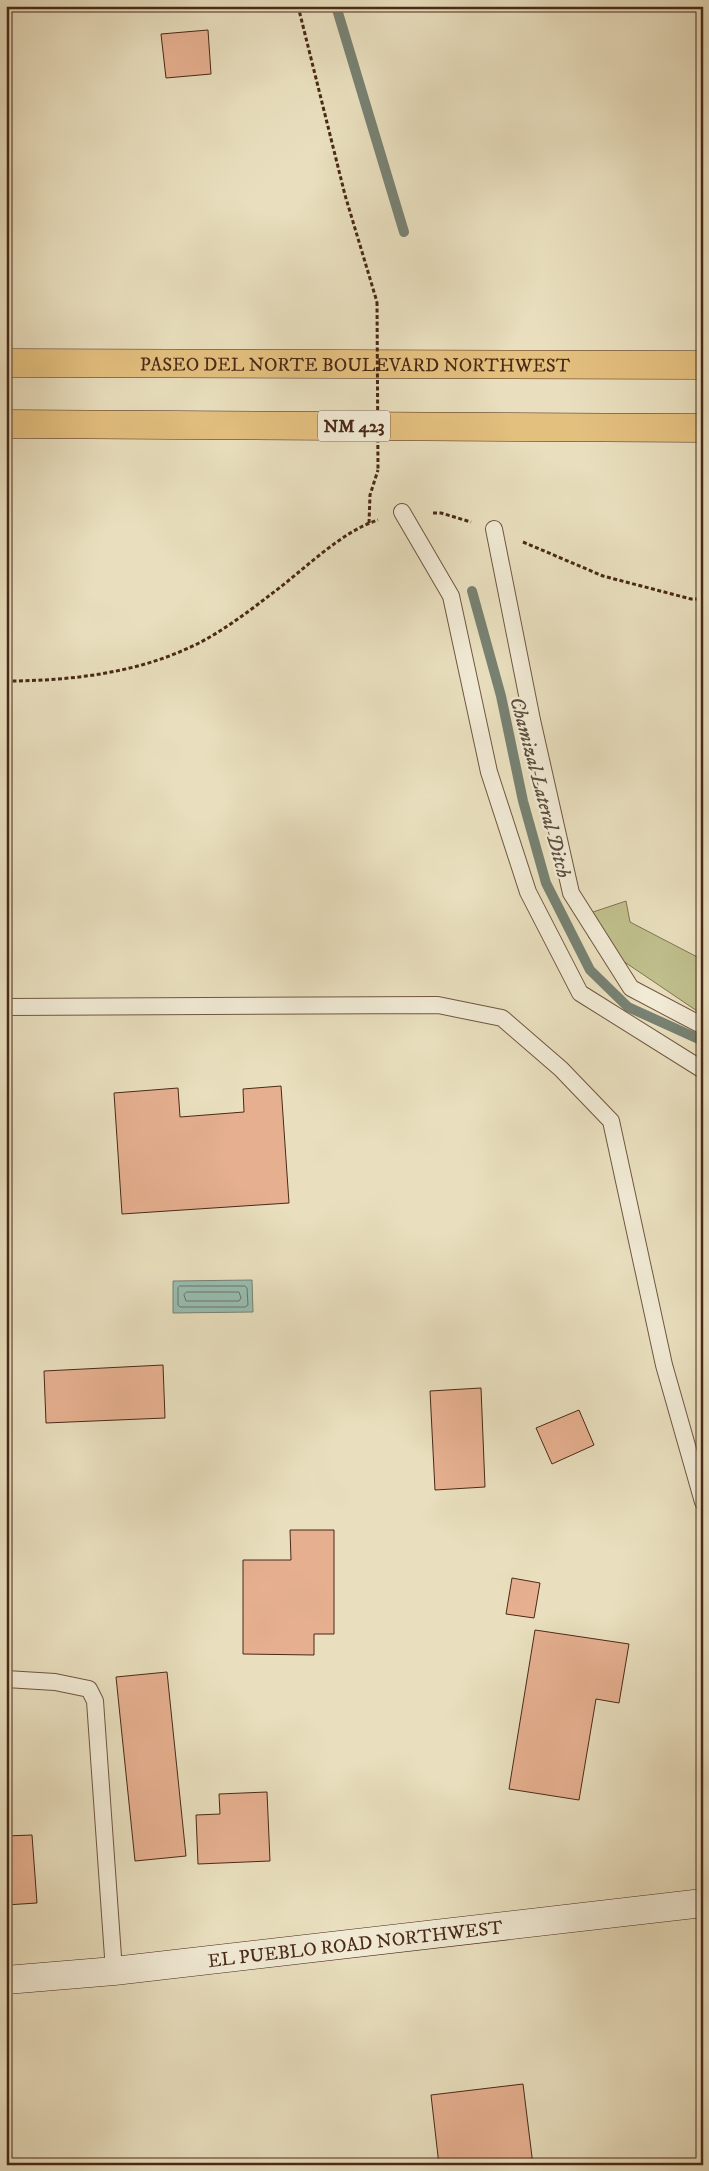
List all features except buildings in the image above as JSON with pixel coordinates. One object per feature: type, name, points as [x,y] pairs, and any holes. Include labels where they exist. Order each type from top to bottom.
[{"type":"highway","name":"PASEO DEL NORTE BOULEVARD NORTHWEST","points":[[6,363],[703,365]]},
{"type":"highway","name":"NM 423","points":[[6,424],[703,428]]},
{"type":"street","name":"EL PUEBLO ROAD NORTHWEST","points":[[6,1980],[114,1972],[703,1903]]},
{"type":"lane","points":[[402,512],[451,596],[489,772],[528,892],[580,993],[703,1070]]},
{"type":"lane","points":[[494,529],[532,720],[571,892],[631,988],[703,1026]]},
{"type":"lane","points":[[6,1007],[438,1005],[502,1018],[561,1069],[611,1121],[664,1365],[703,1502]]},
{"type":"lane","points":[[6,1679],[55,1682],[89,1689],[95,1702],[114,1972]]},
{"type":"path","points":[[298,6],[345,195],[377,302],[378,470],[370,495],[368,523]]},
{"type":"path","points":[[6,681],[82,677],[131,667],[184,650],[217,633],[269,596],[335,544],[368,523],[402,512],[441,513],[494,529],[603,576],[691,599],[703,599]]},
{"type":"green space","points":[[626,901],[630,922],[703,960],[703,1015],[589,938],[587,914]]},
{"type":"water","points":[[252,1280],[253,1312],[173,1313],[173,1281]]},
{"type":"waterway","name":"Chamizal Lateral Ditch","points":[[336,6],[404,232]]},
{"type":"waterway","name":"Chamizal Lateral Ditch","points":[[472,591],[501,696],[523,801],[546,883],[590,970],[628,1007],[703,1041]]}]
